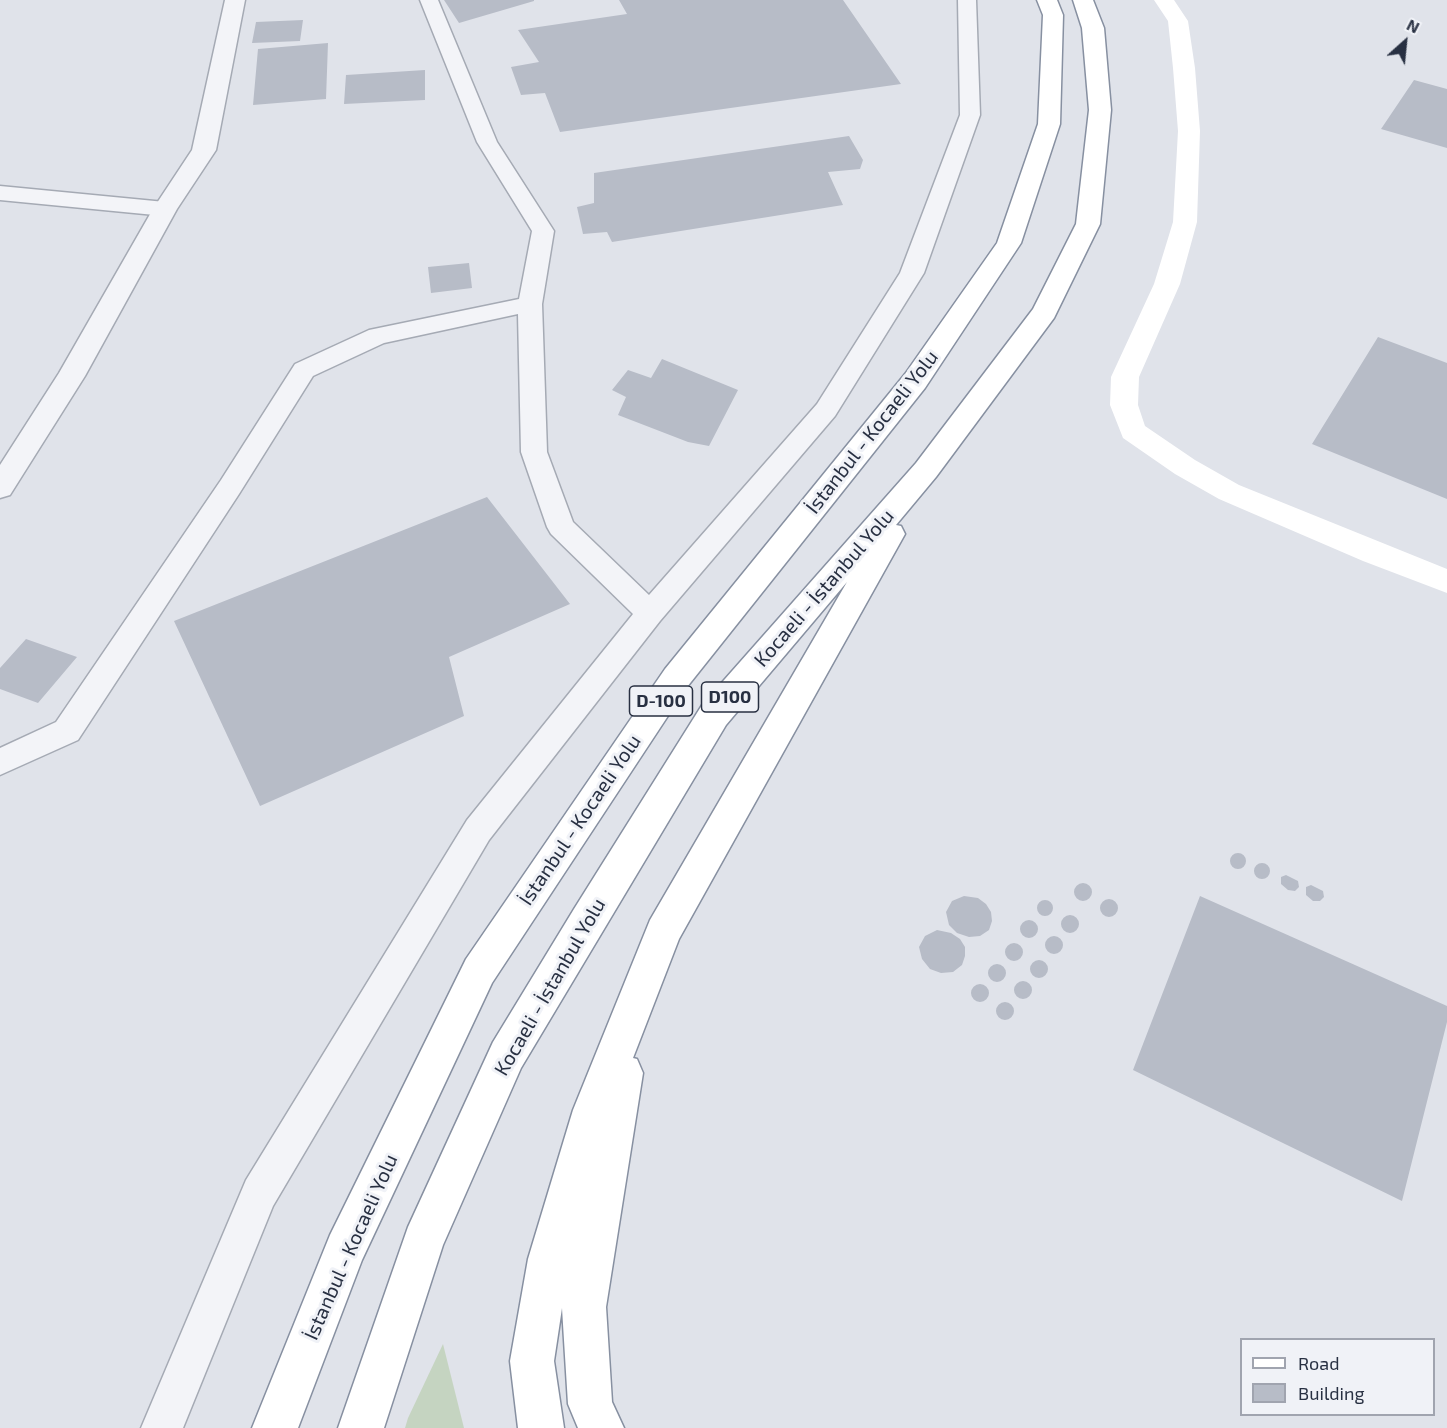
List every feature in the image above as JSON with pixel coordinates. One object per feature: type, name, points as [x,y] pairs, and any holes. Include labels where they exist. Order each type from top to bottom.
[{"type":"main road","name":"İstanbul - Kocaeli Yolu","points":[[275,1428],[345,1250],[479,971],[676,678],[915,381],[1009,243],[1049,124],[1053,15],[1047,0]]},
{"type":"main road","name":"Kocaeli - İstanbul Yolu","points":[[362,1428],[423,1242],[507,1055],[714,715],[926,470],[1045,312],[1088,224],[1101,110],[1094,28],[1083,0]]},
{"type":"main road","points":[[1164,0],[1178,21],[1185,79],[1189,131],[1185,222],[1167,284],[1125,377],[1124,405],[1133,431],[1229,492],[1447,581]]},
{"type":"main road","points":[[541,1428],[532,1361],[549,1259],[593,1110],[663,932],[926,470]]},
{"type":"main road","points":[[601,1428],[590,1404],[584,1307],[635,1003]]},
{"type":"street","points":[[0,488],[71,376],[165,209],[204,150],[235,0]]},
{"type":"street","points":[[429,0],[487,142],[543,231],[530,304],[534,452],[561,527],[650,613]]},
{"type":"street","points":[[162,1428],[266,1183],[478,830],[650,613],[826,410],[912,273],[970,115],[967,0]]},
{"type":"street","points":[[0,193],[165,209]]},
{"type":"street","points":[[0,762],[68,731],[230,487],[304,370],[378,336],[530,304]]},
{"type":"green space","points":[[443,1344],[464,1428],[405,1428],[408,1418]]},
{"type":"building","points":[[444,0],[534,0],[534,1],[459,23]]},
{"type":"building","points":[[619,0],[843,0],[901,84],[560,132],[545,93],[521,95],[511,67],[539,62],[518,30],[627,14]]},
{"type":"building","points":[[303,20],[300,41],[252,43],[256,22]]},
{"type":"building","points":[[328,43],[326,99],[253,105],[258,49]]},
{"type":"building","points":[[425,70],[425,100],[344,104],[346,75]]},
{"type":"building","points":[[1414,80],[1447,89],[1447,148],[1381,129]]},
{"type":"building","points":[[849,136],[863,160],[860,169],[828,172],[843,205],[612,242],[607,232],[583,234],[577,207],[594,203],[594,173]]},
{"type":"building","points":[[469,263],[472,288],[431,293],[428,267]]},
{"type":"building","points":[[1378,337],[1447,363],[1447,499],[1312,444]]},
{"type":"building","points":[[662,359],[738,390],[709,446],[688,442],[618,415],[626,397],[612,390],[628,370],[651,378]]},
{"type":"building","points":[[487,497],[570,604],[449,657],[464,716],[260,806],[174,621]]},
{"type":"building","points":[[26,639],[77,657],[38,703],[0,689],[0,668]]},
{"type":"building","points":[[1235,853],[1241,853],[1246,861],[1244,867],[1235,869],[1230,864],[1230,858]]},
{"type":"building","points":[[1259,863],[1265,863],[1270,871],[1268,877],[1259,879],[1254,874],[1254,868]]},
{"type":"building","points":[[1286,875],[1298,881],[1299,887],[1295,891],[1288,890],[1281,884],[1281,877]]},
{"type":"building","points":[[1083,883],[1089,886],[1092,892],[1089,898],[1083,901],[1077,898],[1074,892],[1077,886]]},
{"type":"building","points":[[1311,885],[1323,891],[1324,897],[1320,901],[1313,901],[1306,895],[1306,887]]},
{"type":"building","points":[[964,896],[978,898],[991,912],[992,921],[989,930],[980,936],[969,937],[957,933],[949,925],[946,912],[952,901]]},
{"type":"building","points":[[1200,896],[1447,1006],[1447,1022],[1402,1201],[1133,1070]]},
{"type":"building","points":[[1105,899],[1113,899],[1118,904],[1116,915],[1105,917],[1100,912],[1100,904]]},
{"type":"building","points":[[1042,900],[1048,900],[1053,908],[1051,914],[1042,916],[1037,911],[1037,905]]},
{"type":"building","points":[[1070,915],[1076,918],[1079,924],[1076,930],[1070,933],[1064,930],[1061,924],[1064,918]]},
{"type":"building","points":[[1029,920],[1035,923],[1038,929],[1035,935],[1029,938],[1023,935],[1020,929],[1023,923]]},
{"type":"building","points":[[937,930],[951,933],[960,939],[965,947],[962,965],[953,972],[941,973],[930,969],[922,959],[919,947],[925,936]]},
{"type":"building","points":[[1054,936],[1060,939],[1063,945],[1060,951],[1054,954],[1048,951],[1045,945],[1048,939]]},
{"type":"building","points":[[1014,943],[1020,946],[1023,952],[1020,958],[1014,961],[1008,958],[1005,952],[1008,946]]},
{"type":"building","points":[[1039,960],[1045,963],[1048,969],[1045,975],[1039,978],[1033,975],[1030,969],[1033,963]]},
{"type":"building","points":[[997,964],[1003,967],[1006,973],[1003,979],[997,982],[991,979],[988,973],[991,967]]},
{"type":"building","points":[[1023,981],[1029,984],[1032,990],[1029,996],[1023,999],[1017,996],[1014,990],[1017,984]]},
{"type":"building","points":[[980,984],[986,987],[989,993],[986,999],[980,1002],[974,999],[971,993],[974,987]]},
{"type":"building","points":[[1005,1002],[1011,1005],[1014,1011],[1011,1017],[1005,1020],[999,1017],[996,1011],[999,1005]]}]
